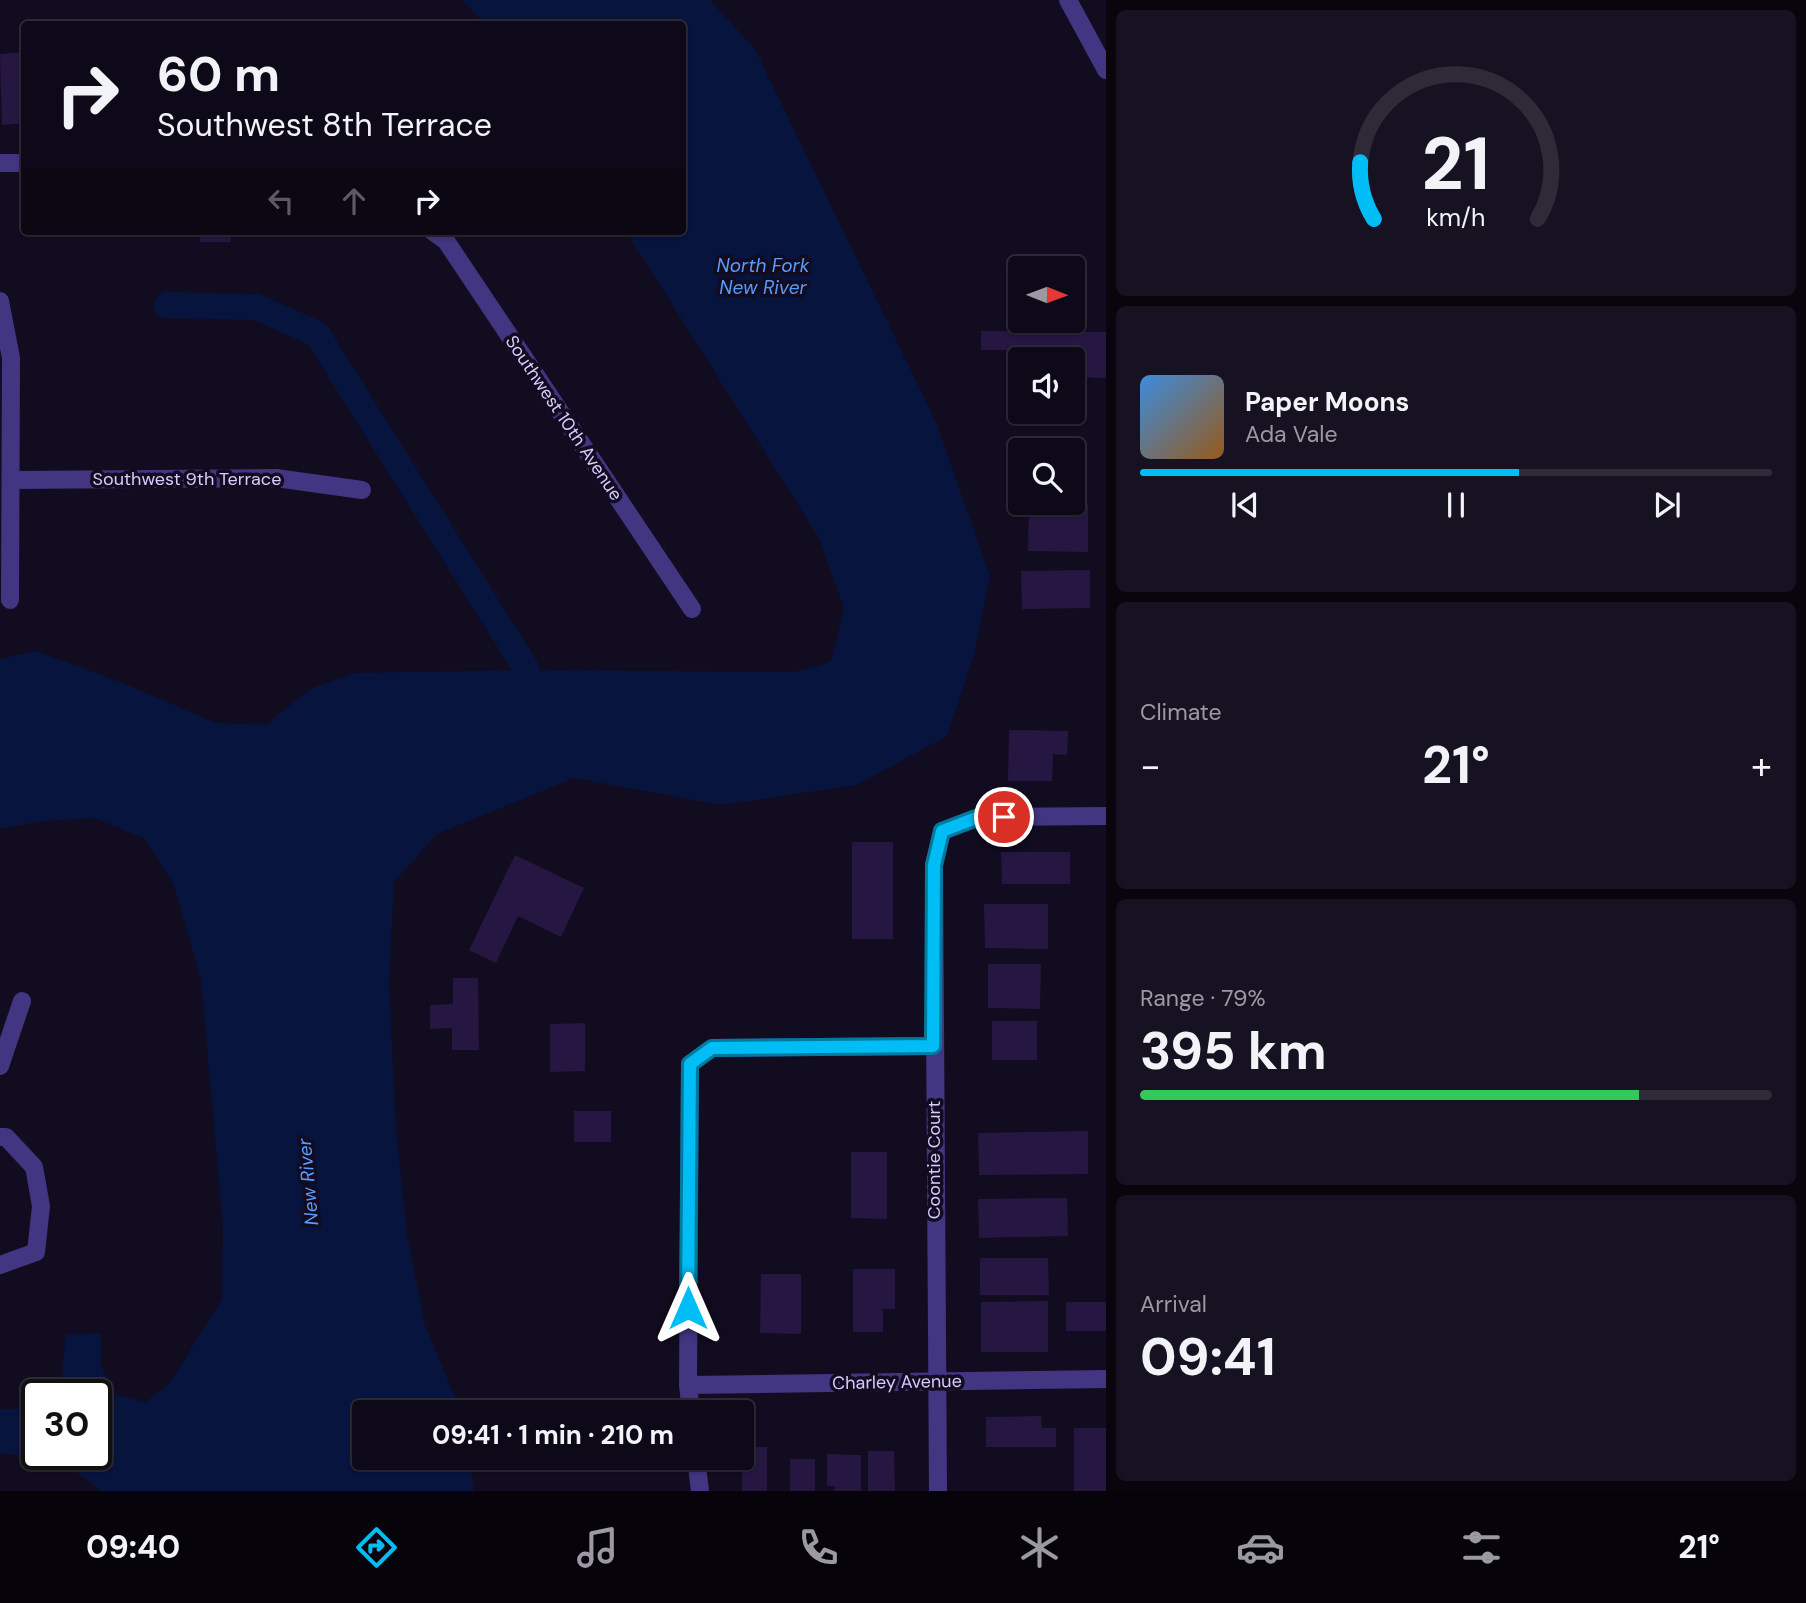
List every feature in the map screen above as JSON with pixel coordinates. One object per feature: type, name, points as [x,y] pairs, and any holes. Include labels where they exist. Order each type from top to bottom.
[{"type":"street","points":[[1068,0],[1106,70]]},
{"type":"street","points":[[0,163],[21,163]]},
{"type":"street","name":"Southwest 10th Avenue","points":[[438,235],[446,241],[692,610]]},
{"type":"street","points":[[0,302],[11,358],[10,600]]},
{"type":"street","name":"Southwest 9th Terrace","points":[[11,480],[276,478],[362,490]]},
{"type":"street","name":"Coontie Court","points":[[937,1491],[934,865],[942,831],[979,817],[1106,816]]},
{"type":"street","points":[[0,1066],[22,1001]]},
{"type":"street","points":[[690,1400],[690,1064],[712,1048],[933,1046]]},
{"type":"street","points":[[0,1137],[6,1137],[34,1167],[40,1206],[36,1252],[4,1266],[0,1265]]},
{"type":"street","name":"Charley Avenue","points":[[688,1385],[1106,1379]]},
{"type":"street","points":[[697,1470],[700,1491]]},
{"type":"water","points":[[463,0],[710,0],[755,49],[936,422],[990,576],[975,651],[947,736],[857,785],[721,805],[574,778],[437,834],[394,882],[389,983],[396,1130],[407,1234],[425,1325],[456,1400],[352,1400],[352,1470],[471,1470],[474,1491],[100,1491],[72,1470],[112,1470],[112,1392],[145,1402],[168,1386],[222,1299],[223,1227],[201,980],[174,885],[145,839],[94,818],[42,821],[0,829],[0,659],[36,651],[123,683],[216,723],[267,724],[310,689],[353,673],[527,670],[794,672],[831,662],[844,608],[819,538],[629,235],[686,235],[686,21],[482,21]]},
{"type":"water","points":[[101,1333],[101,1365],[107,1379],[62,1379],[66,1335]]},
{"type":"water","points":[[0,1409],[21,1409],[21,1456],[0,1453]]},
{"type":"building","points":[[21,52],[21,123],[2,125],[0,54]]},
{"type":"building","points":[[200,235],[231,235],[231,242],[200,242]]},
{"type":"building","points":[[981,331],[1106,332],[1106,378],[1085,377],[1085,347],[1008,347],[1008,350],[981,350]]},
{"type":"building","points":[[1085,504],[1088,504],[1088,552],[1028,551],[1029,515],[1085,515]]},
{"type":"building","points":[[1090,570],[1090,608],[1022,609],[1021,571]]},
{"type":"building","points":[[1009,730],[1068,731],[1067,755],[1053,754],[1052,781],[1008,781]]},
{"type":"building","points":[[852,842],[893,842],[893,939],[852,939]]},
{"type":"building","points":[[1001,852],[1070,852],[1070,884],[1002,884]]},
{"type":"building","points":[[515,855],[584,888],[561,937],[518,916],[496,963],[469,950]]},
{"type":"building","points":[[984,904],[1048,904],[1048,949],[985,948]]},
{"type":"building","points":[[988,964],[1041,964],[1040,1009],[988,1008]]},
{"type":"building","points":[[453,978],[478,978],[479,1050],[452,1050],[452,1028],[430,1029],[430,1005],[453,1004]]},
{"type":"building","points":[[992,1021],[1037,1021],[1037,1060],[992,1060]]},
{"type":"building","points":[[585,1023],[585,1071],[550,1072],[550,1024]]},
{"type":"building","points":[[574,1111],[611,1111],[611,1142],[574,1142]]},
{"type":"building","points":[[1088,1131],[1088,1174],[979,1175],[978,1133]]},
{"type":"building","points":[[851,1152],[887,1152],[887,1219],[851,1218]]},
{"type":"building","points":[[1067,1198],[1068,1236],[979,1238],[978,1199]]},
{"type":"building","points":[[980,1258],[1048,1258],[1049,1295],[980,1295]]},
{"type":"building","points":[[853,1269],[895,1269],[895,1309],[883,1309],[883,1332],[853,1332]]},
{"type":"building","points":[[761,1274],[801,1274],[801,1334],[760,1333]]},
{"type":"building","points":[[1048,1301],[1048,1352],[981,1352],[981,1302]]},
{"type":"building","points":[[1066,1302],[1106,1302],[1106,1331],[1066,1331]]},
{"type":"building","points":[[1041,1416],[1042,1428],[1056,1428],[1056,1447],[986,1447],[986,1417]]},
{"type":"building","points":[[1074,1428],[1106,1428],[1106,1491],[1074,1491]]},
{"type":"building","points":[[754,1447],[767,1447],[767,1491],[742,1491],[742,1470],[754,1470]]},
{"type":"building","points":[[868,1451],[894,1451],[895,1491],[868,1491]]},
{"type":"building","points":[[827,1454],[861,1455],[861,1491],[834,1491],[835,1486],[827,1486]]},
{"type":"building","points":[[790,1459],[815,1459],[815,1491],[790,1491]]},
{"type":"waterway","points":[[167,305],[256,307],[317,334],[527,670]]},
{"type":"route","points":[[688,1308],[690,1064],[712,1048],[933,1046],[934,865],[942,831],[979,817],[1004,817]]},
{"type":"water label","name":"North Fork New River","points":[[763,276]]},
{"type":"water label","name":"New River","points":[[308,1182]]}]
